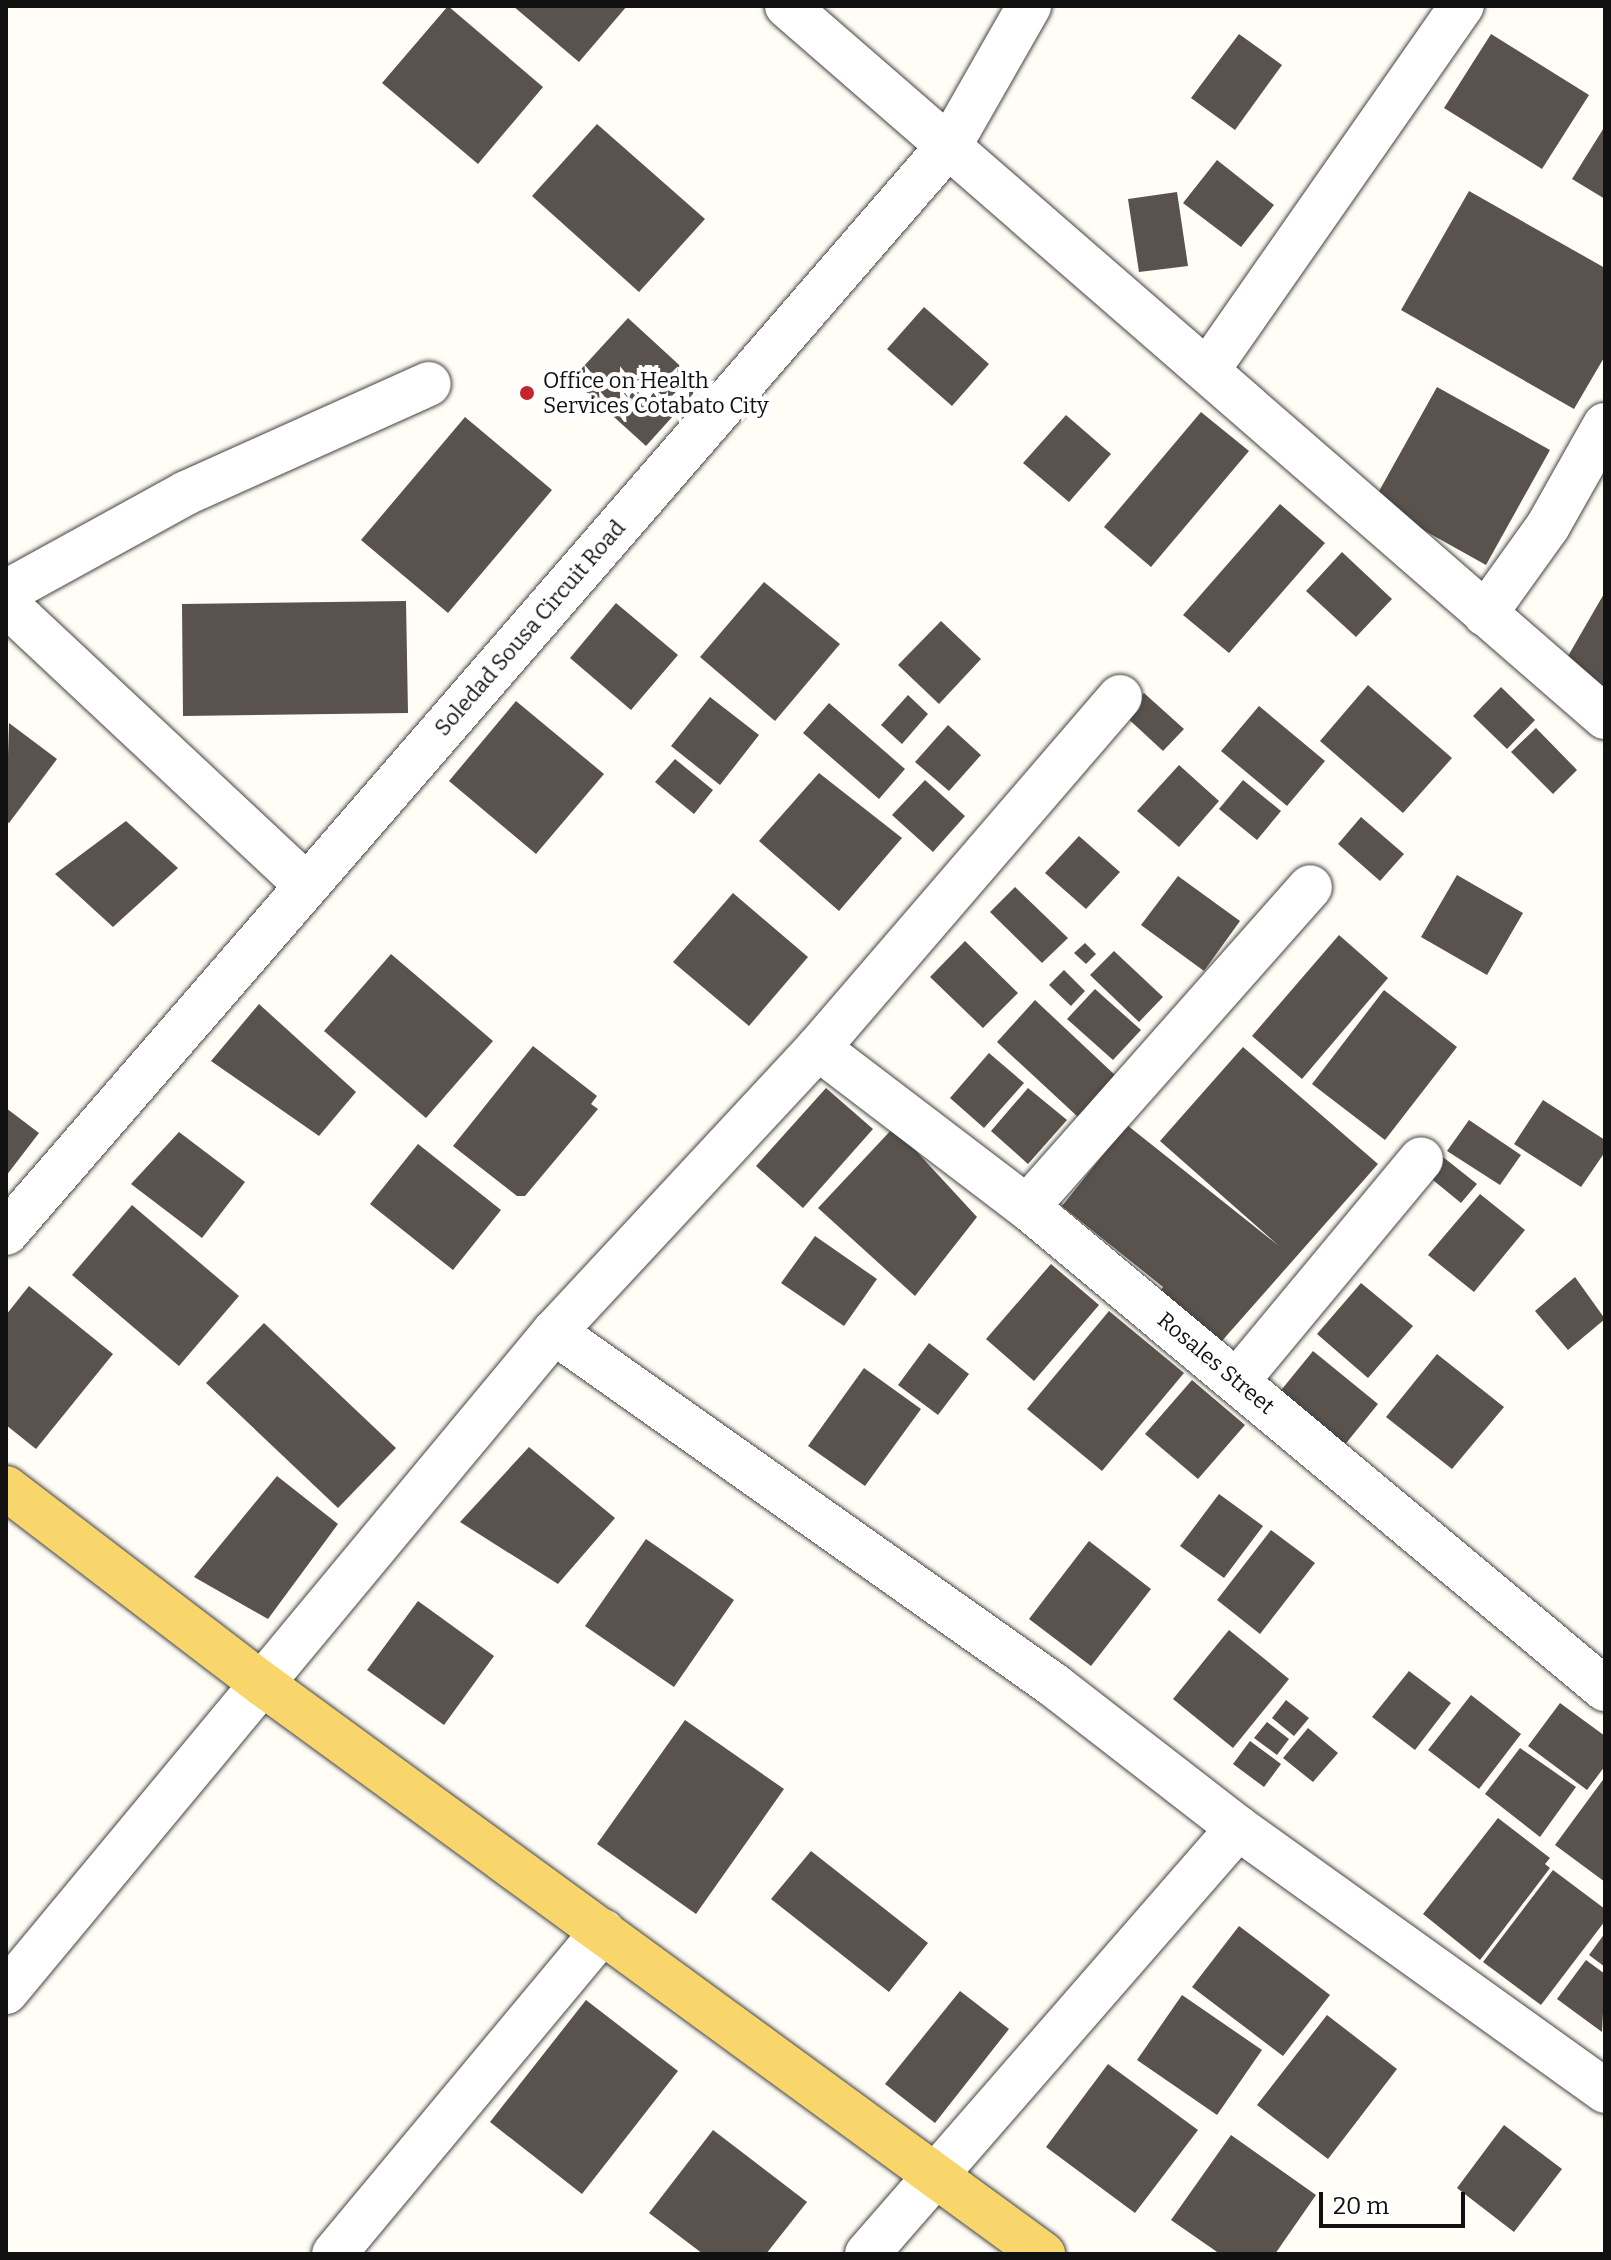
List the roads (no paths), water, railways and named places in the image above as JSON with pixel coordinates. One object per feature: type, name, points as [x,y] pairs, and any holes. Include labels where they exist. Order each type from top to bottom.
[{"type":"main road","points":[[6,1488],[264,1685],[1043,2254]]},
{"type":"street","points":[[787,6],[951,143],[1605,717]]},
{"type":"street","name":"Soledad Sousa Circuit Road","points":[[6,1233],[951,143],[1029,6]]},
{"type":"street","points":[[1209,368],[1462,6]]},
{"type":"street","points":[[6,592],[186,493],[429,384]]},
{"type":"street","points":[[1485,614],[1548,526],[1605,425]]},
{"type":"street","points":[[6,604],[306,885]]},
{"type":"street","points":[[6,1992],[554,1332],[818,1048],[1120,697]]},
{"type":"street","points":[[1027,1207],[1310,887]]},
{"type":"street","name":"Rosales Street","points":[[818,1048],[1027,1207],[1605,1689]]},
{"type":"street","points":[[1237,1381],[1421,1159]]},
{"type":"street","points":[[554,1332],[1055,1686],[1238,1828],[1605,2091]]},
{"type":"street","points":[[867,2254],[1238,1828]]},
{"type":"street","points":[[334,2254],[603,1931]]},
{"type":"place","name":"Office on Health Services Cotabato City","points":[[527,393]]}]
